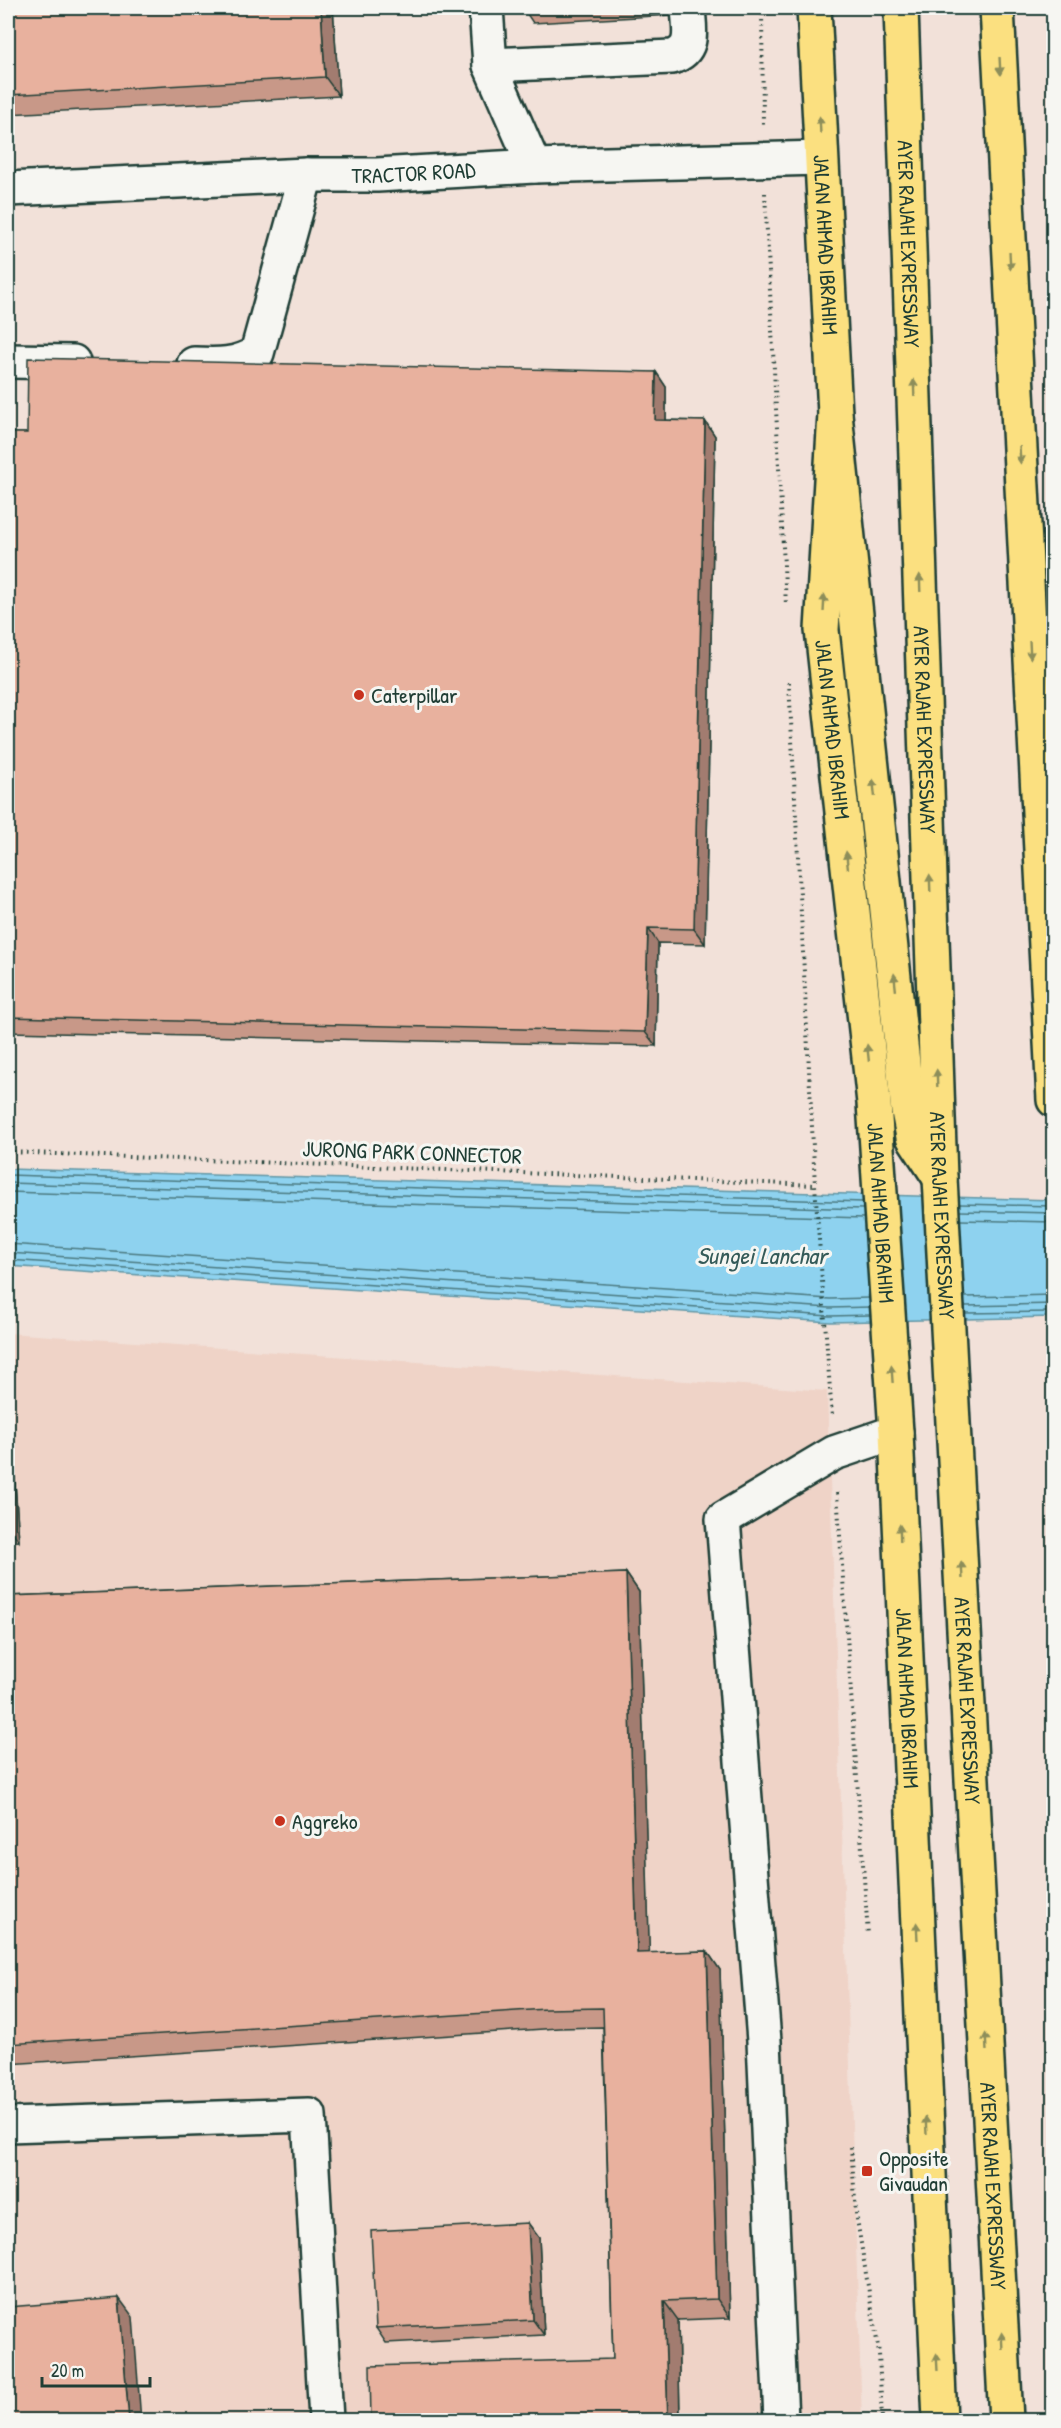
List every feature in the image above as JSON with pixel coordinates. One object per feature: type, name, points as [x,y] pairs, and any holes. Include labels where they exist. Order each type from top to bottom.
[{"type":"main road","name":"JALAN AHMAD IBRAHIM","points":[[814,8],[835,414],[822,630],[874,1103],[896,1432],[939,2421]]},
{"type":"main road","name":"AYER RAJAH EXPRESSWAY","points":[[902,8],[940,1178],[1006,2421]]},
{"type":"main road","points":[[997,8],[1053,1100]]},
{"type":"main road","points":[[835,414],[908,1111],[913,1137],[940,1178]]},
{"type":"street","points":[[486,8],[490,65],[534,166]]},
{"type":"street","points":[[490,65],[680,55],[687,49],[690,40],[688,8]]},
{"type":"street","name":"TRACTOR ROAD","points":[[8,189],[306,175],[377,175],[534,166],[821,158]]},
{"type":"street","points":[[170,364],[228,365],[245,361],[257,353],[306,175]]},
{"type":"street","points":[[8,361],[100,363]]},
{"type":"street","points":[[781,2421],[764,2041],[723,1519],[834,1453],[896,1432]]},
{"type":"street","points":[[8,2125],[309,2115],[326,2421]]},
{"type":"path","points":[[762,8],[764,160],[786,613]]},
{"type":"path","points":[[789,672],[815,1185],[868,1935]]},
{"type":"path","name":"JURONG PARK CONNECTOR","points":[[8,1152],[815,1185]]},
{"type":"path","points":[[851,2148],[856,2213],[879,2353],[882,2421]]},
{"type":"shaded area","points":[[8,1333],[827,1391],[862,2420],[8,2420]]},
{"type":"water","name":"Sungei Lanchar","points":[[8,1169],[1053,1200],[1053,1317],[830,1322],[8,1266]]},
{"type":"building","points":[[8,8],[321,8],[325,77],[8,95]]},
{"type":"building","name":"Caterpillar","points":[[28,358],[656,372],[655,420],[705,421],[694,929],[648,928],[645,1032],[8,1017],[8,433],[27,433]]},
{"type":"building","name":"Aggreko","points":[[626,1573],[637,1953],[707,1951],[717,2299],[664,2301],[668,2421],[371,2421],[370,2366],[613,2359],[603,2008],[546,2009],[8,2044],[8,1596]]},
{"type":"building","points":[[528,2223],[533,2320],[376,2328],[371,2231]]},
{"type":"building","points":[[119,2298],[129,2421],[8,2421],[8,2307]]},
{"type":"place","name":"Caterpillar","points":[[359,695]]},
{"type":"place","name":"Aggreko","points":[[280,1821]]},
{"type":"place","name":"Opposite Givaudan","points":[[867,2171]]}]
